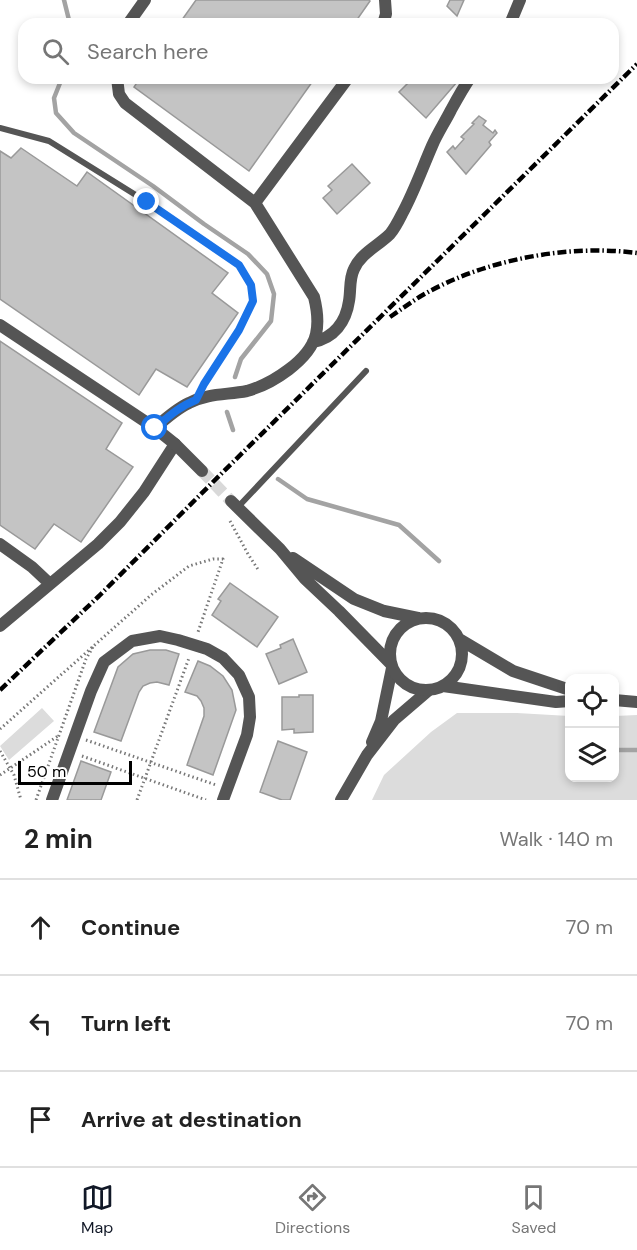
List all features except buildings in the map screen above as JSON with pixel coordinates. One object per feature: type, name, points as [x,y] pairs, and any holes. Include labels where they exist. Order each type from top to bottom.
[{"type":"street","points":[[132,18],[145,0]]},
{"type":"street","points":[[385,18],[386,0]]},
{"type":"street","points":[[512,18],[520,0]]},
{"type":"street","points":[[118,84],[119,94],[125,103],[255,203],[314,297],[318,314],[313,342],[298,363],[267,384],[246,391],[214,394],[189,403],[155,428]]},
{"type":"street","points":[[255,203],[344,84]]},
{"type":"street","points":[[313,342],[322,340],[339,328],[349,302],[354,268],[370,249],[390,234],[402,215],[433,143],[467,84]]},
{"type":"street","points":[[0,325],[155,428],[202,471]]},
{"type":"street","points":[[0,626],[120,522],[144,492],[175,444]]},
{"type":"street","points":[[232,508],[280,549],[354,599],[384,611],[418,618]]},
{"type":"street","points":[[0,544],[32,567],[49,584]]},
{"type":"street","points":[[280,549],[305,579],[391,665],[398,678],[407,685],[429,690],[443,686],[452,679],[462,660],[459,639],[447,624],[428,617],[407,622],[398,630],[389,651],[391,665],[381,721],[367,755]]},
{"type":"street","points":[[52,800],[91,691],[105,662],[132,641],[160,636],[207,649],[223,658],[239,675],[249,697],[250,717],[247,735],[224,800]]},
{"type":"street","points":[[459,639],[513,671],[565,688]]},
{"type":"street","points":[[443,686],[565,701]]},
{"type":"street","points":[[341,800],[367,755],[394,720],[429,690]]},
{"type":"street","points":[[619,700],[637,702]]},
{"type":"lane","points":[[0,128],[49,141],[147,202],[239,265],[251,285],[253,301],[239,330],[196,400]]},
{"type":"lane","points":[[232,508],[366,371]]},
{"type":"path","points":[[232,508],[248,554],[259,571]]},
{"type":"path","points":[[0,729],[95,643],[189,566],[213,559],[224,559],[137,800]]},
{"type":"path","points":[[36,800],[86,659],[95,643]]},
{"type":"path","points":[[60,730],[218,786]]},
{"type":"path","points":[[0,775],[58,736]]},
{"type":"path","points":[[55,746],[206,800]]},
{"type":"path","points":[[0,751],[14,775],[21,800]]},
{"type":"shaded area","points":[[42,708],[54,721],[9,760],[0,746]]},
{"type":"shaded area","points":[[457,713],[565,716],[565,782],[619,782],[619,716],[637,715],[637,800],[372,800],[384,775],[431,732]]},
{"type":"waterway","points":[[64,0],[68,18]]},
{"type":"waterway","points":[[60,84],[54,98],[56,113],[74,133],[248,254],[267,274],[274,294],[271,321],[241,359],[235,377]]},
{"type":"waterway","points":[[227,412],[233,430]]},
{"type":"waterway","points":[[278,479],[307,499],[399,525],[439,561]]},
{"type":"waterway","points":[[619,750],[637,750]]},
{"type":"tunnel","points":[[202,471],[231,501]]},
{"type":"railway","points":[[619,82],[637,64]]},
{"type":"railway","points":[[0,690],[99,596],[617,84]]},
{"type":"railway","points":[[390,317],[445,283],[498,264],[554,253],[582,251],[637,253]]},
{"type":"route","points":[[147,202],[239,265],[251,285],[253,301],[239,330],[196,400],[172,414],[155,428]]}]
